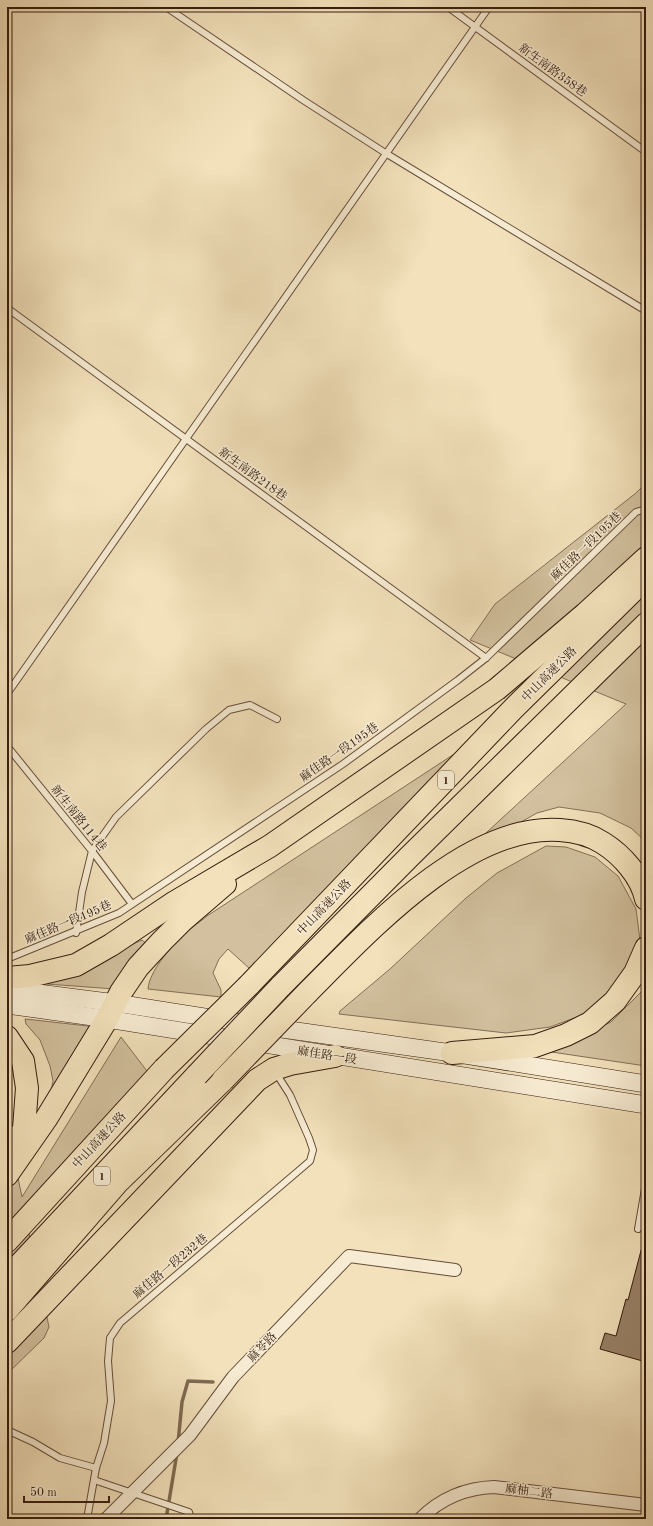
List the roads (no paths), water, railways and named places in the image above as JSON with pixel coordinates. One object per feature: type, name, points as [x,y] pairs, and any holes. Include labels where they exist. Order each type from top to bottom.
[{"type":"highway","points":[[7,978],[30,976],[76,965],[111,945],[175,902],[270,846],[497,689],[585,614],[646,558]]},
{"type":"highway","name":"中山高速公路","points":[[7,1241],[164,1069],[249,985],[513,709],[646,578]]},
{"type":"highway","name":"中山高速公路","points":[[7,1278],[280,987],[410,856],[646,624]]},
{"type":"highway","points":[[7,1310],[118,1182],[223,1080],[363,937],[406,897],[457,861],[493,841],[522,833],[547,829],[574,831],[594,837],[611,848],[632,869],[645,893],[646,899]]},
{"type":"highway","points":[[7,1175],[46,1119],[111,1011],[120,992],[138,967],[182,921],[270,846]]},
{"type":"highway","points":[[452,1053],[535,1046],[566,1035],[590,1023],[614,1001],[635,973],[646,948]]},
{"type":"highway","points":[[7,1037],[23,1061],[28,1088],[24,1129],[7,1157]]},
{"type":"highway","points":[[7,1342],[257,1080],[274,1070],[290,1064],[335,1056]]},
{"type":"main road","name":"麻佳路一段","points":[[7,989],[335,1056],[646,1105]]},
{"type":"main road","name":"麻佳路一段","points":[[7,1005],[111,1011],[268,1027],[452,1053],[646,1084]]},
{"type":"street","name":"麻苓路","points":[[106,1519],[186,1438],[233,1377],[350,1256],[455,1270]]},
{"type":"street","name":"麻柚二路","points":[[420,1519],[430,1509],[449,1497],[471,1489],[482,1488],[502,1488],[646,1505]]},
{"type":"lane","points":[[166,7],[303,100],[387,154],[646,311]]},
{"type":"lane","name":"新生南路358巷","points":[[448,7],[646,152]]},
{"type":"lane","points":[[7,694],[489,7]]},
{"type":"lane","name":"新生南路218巷","points":[[7,308],[486,658]]},
{"type":"lane","name":"麻佳路一段195巷","points":[[7,960],[106,919],[132,904],[343,764],[486,658],[636,512],[646,509]]},
{"type":"lane","points":[[76,934],[82,892],[92,851],[116,817],[206,730],[229,710],[250,705],[277,719]]},
{"type":"lane","name":"新生南路114巷","points":[[7,746],[92,851],[132,904]]},
{"type":"lane","name":"麻佳路一段232巷","points":[[88,1519],[96,1468],[104,1443],[111,1401],[108,1361],[110,1338],[120,1323],[310,1161],[313,1150],[309,1138],[290,1095],[274,1070]]},
{"type":"lane","points":[[7,1071],[7,1082]]},
{"type":"lane","points":[[638,1229],[646,1183]]},
{"type":"lane","points":[[7,1430],[33,1442],[60,1458],[96,1468]]},
{"type":"lane","points":[[94,1480],[189,1512],[191,1519]]},
{"type":"waterway","points":[[178,1443],[182,1402],[188,1381],[213,1382]]},
{"type":"waterway","points":[[166,1519],[177,1453]]}]
